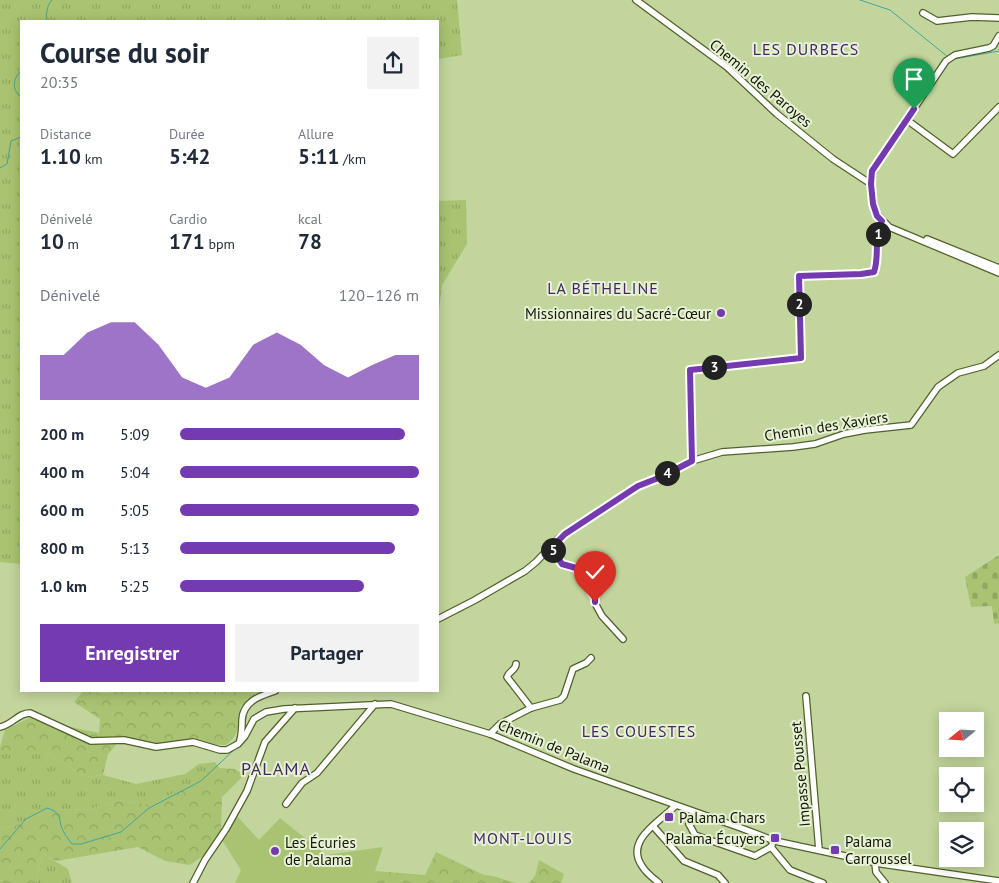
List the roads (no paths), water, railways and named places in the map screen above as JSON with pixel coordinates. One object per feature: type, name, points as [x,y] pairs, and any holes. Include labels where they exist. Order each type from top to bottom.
[{"type":"street","name":"Chemin des Paroyes","points":[[636,0],[727,67],[777,114],[832,159],[871,184]]},
{"type":"street","points":[[923,13],[937,21],[972,16],[999,18]]},
{"type":"street","points":[[999,36],[993,46],[989,48],[950,57],[874,168],[871,184],[875,212],[884,222],[999,273]]},
{"type":"street","points":[[907,120],[953,154],[999,107]]},
{"type":"street","points":[[692,461],[690,370],[801,358],[799,276],[874,272],[878,228],[884,222]]},
{"type":"street","points":[[948,249],[999,268]]},
{"type":"street","name":"Chemin des Xaviers","points":[[439,618],[475,600],[525,571],[565,534],[638,486],[692,461],[722,452],[815,444],[844,434],[911,425],[938,387],[958,373],[984,366],[999,355]]},
{"type":"street","points":[[551,548],[562,564],[576,568],[595,598],[596,605],[602,616],[623,639]]},
{"type":"street","points":[[490,734],[500,724],[531,708],[560,700],[564,696],[573,670],[586,664],[591,658]]},
{"type":"street","points":[[516,664],[507,677],[531,708]]},
{"type":"street","points":[[0,727],[10,724],[21,715],[30,713],[96,742],[124,740],[156,747],[193,742],[220,750],[227,750],[238,744],[242,736],[242,715],[247,705],[260,696],[272,692]]},
{"type":"street","name":"Impasse Pousset","points":[[806,696],[819,850]]},
{"type":"street","points":[[286,804],[302,783],[316,773],[375,704]]},
{"type":"street","name":"Chemin de Palama","points":[[238,744],[245,736],[254,719],[259,715],[275,710],[391,704],[490,734],[574,769],[676,806],[772,844],[819,850],[875,863],[999,880]]},
{"type":"street","points":[[193,883],[205,860],[226,830],[247,791],[265,742],[295,708]]},
{"type":"street","points":[[659,883],[641,864],[638,855],[639,841],[676,806]]},
{"type":"street","points":[[689,824],[695,834],[755,856],[772,844],[790,870],[823,883]]},
{"type":"street","points":[[653,826],[684,861],[718,875],[725,883]]},
{"type":"street","points":[[875,863],[876,872],[884,883]]},
{"type":"waterway","points":[[46,20],[48,7],[52,0]]},
{"type":"waterway","points":[[860,0],[890,10],[948,57]]},
{"type":"waterway","points":[[954,59],[999,51]]},
{"type":"waterway","points":[[20,72],[14,84],[20,96]]},
{"type":"waterway","points":[[0,168],[7,164],[11,141],[20,137]]},
{"type":"waterway","points":[[0,849],[26,819],[47,808],[58,814],[63,831],[72,844],[81,844],[121,832],[149,808],[201,781],[235,749]]},
{"type":"place","name":"Missionnaires du Sacré-Cœur","points":[[721,313]]},
{"type":"place","name":"Palama Chars","points":[[669,817]]},
{"type":"place","name":"Palama Écuyers","points":[[775,838]]},
{"type":"place","name":"Palama Carroussel","points":[[835,850]]},
{"type":"place","name":"Les Écuries de Palama","points":[[275,851]]},
{"type":"district","name":"LES DURBECS","points":[[806,49]]},
{"type":"district","name":"LA BÉTHELINE","points":[[603,288]]},
{"type":"district","name":"LES COUESTES","points":[[639,731]]},
{"type":"district","name":"PALAMA","points":[[276,768]]},
{"type":"district","name":"MONT-LOUIS","points":[[523,838]]}]
